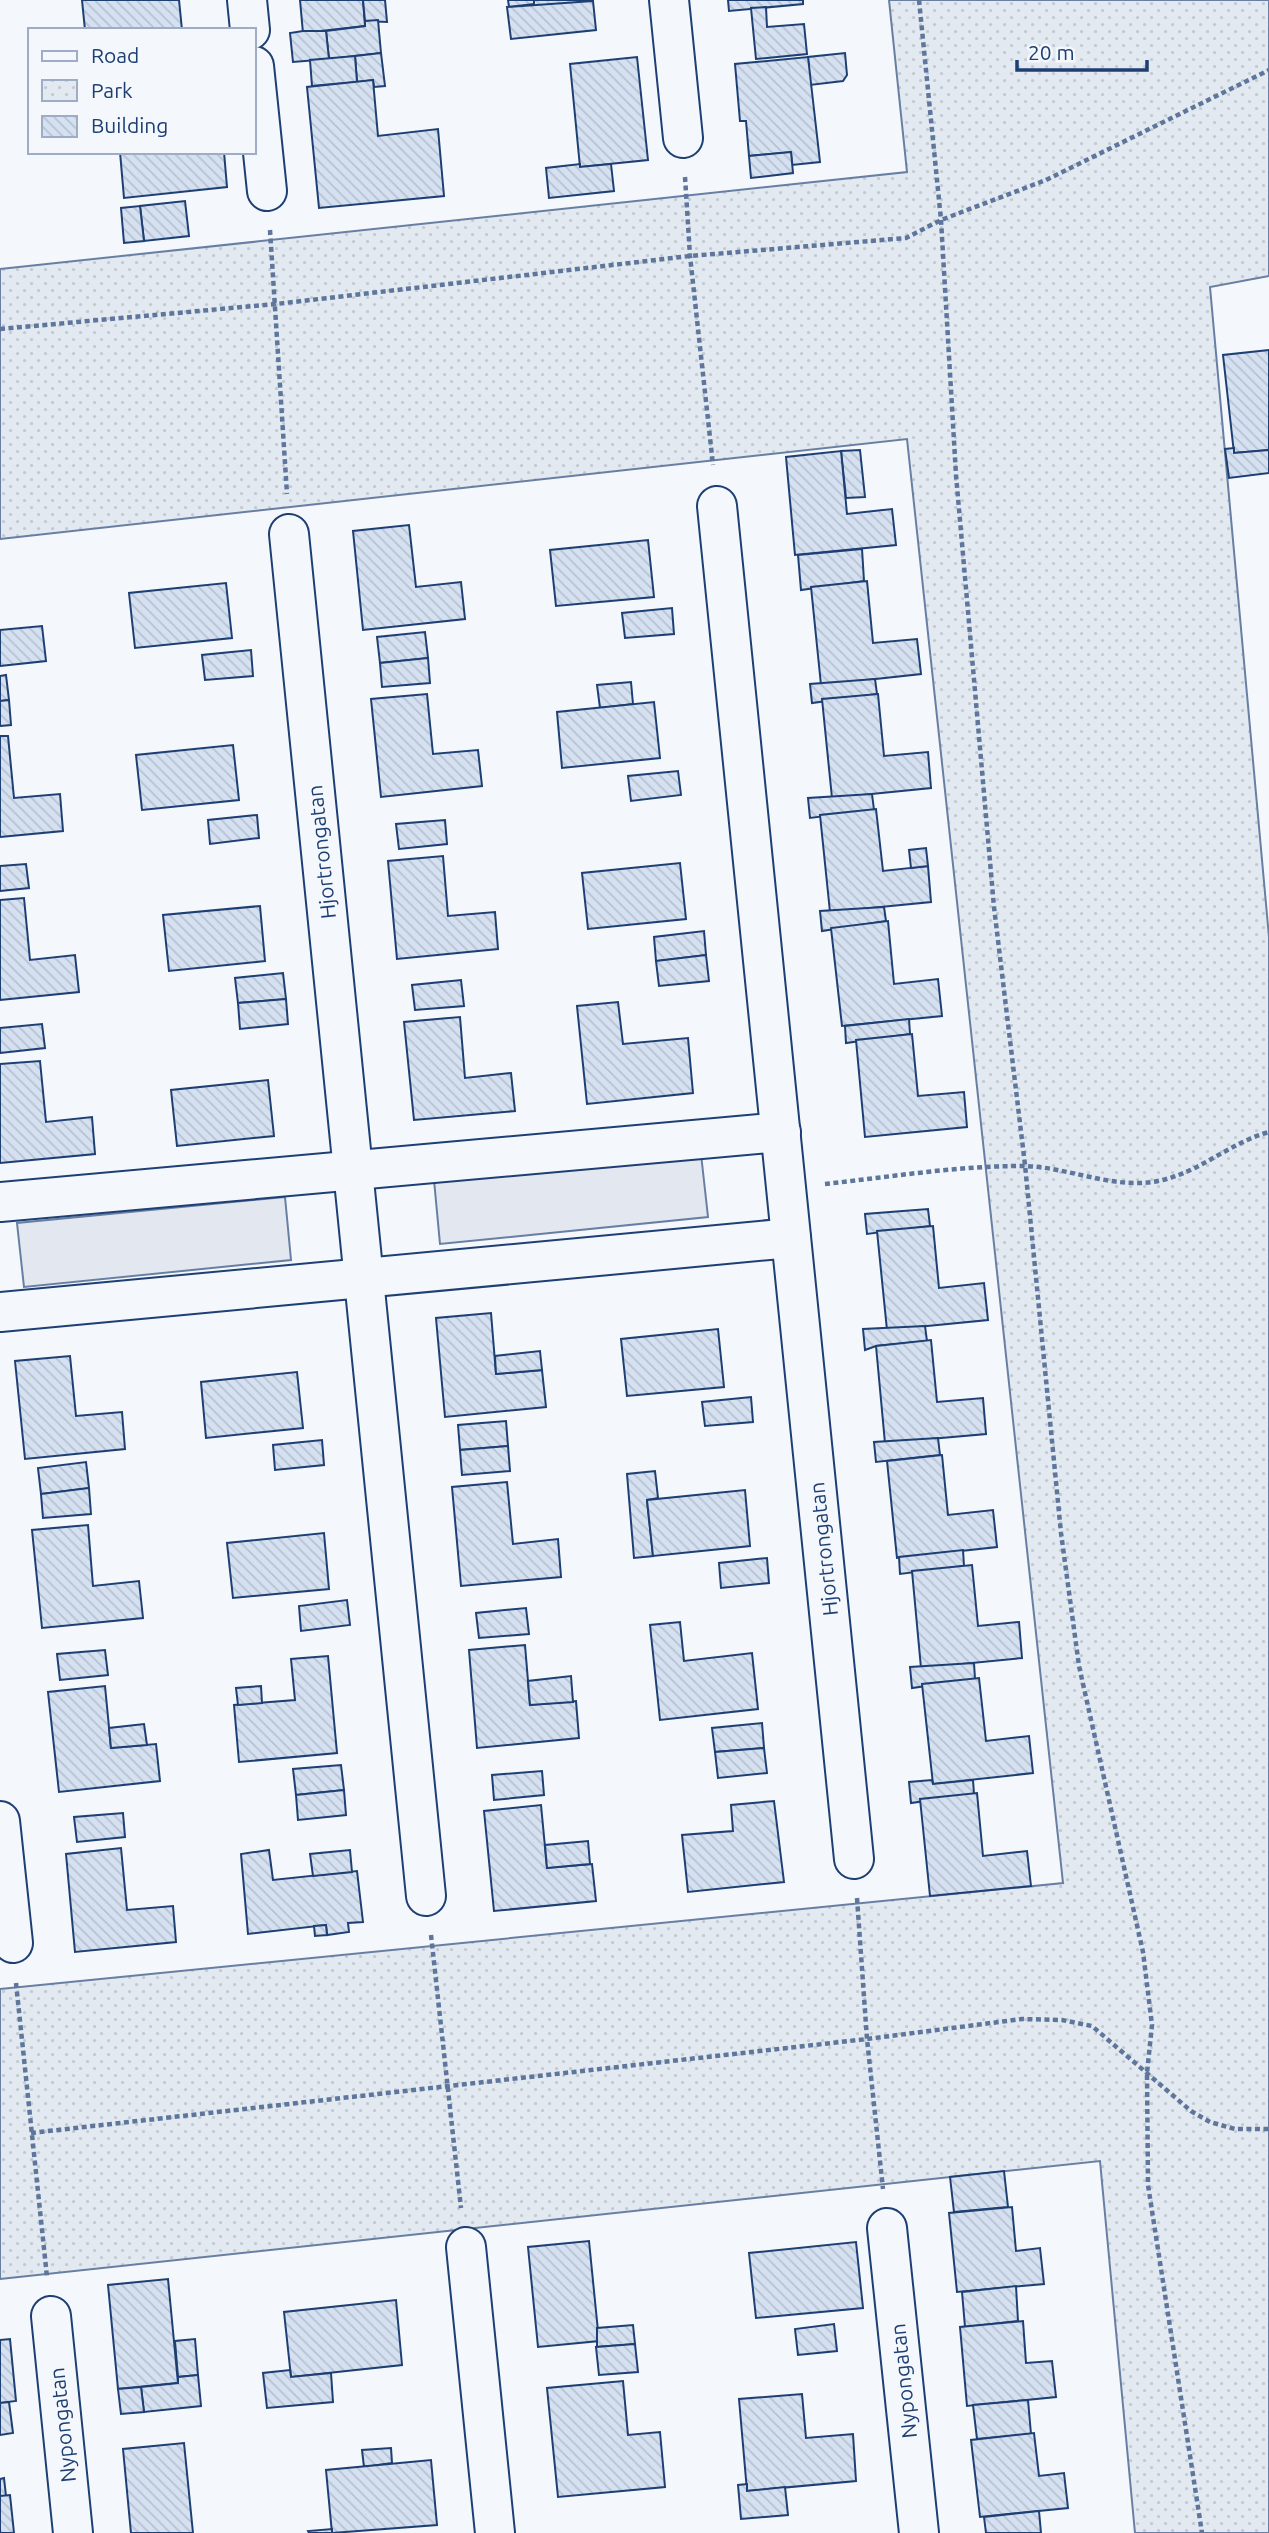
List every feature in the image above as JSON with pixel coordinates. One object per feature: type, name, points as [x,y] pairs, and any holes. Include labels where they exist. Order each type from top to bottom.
[{"type":"street","points":[[247,0],[250,28]]},
{"type":"street","points":[[669,0],[683,138]]},
{"type":"street","points":[[256,85],[267,191]]},
{"type":"street","name":"Hjortrongatan","points":[[717,506],[854,1859]]},
{"type":"street","name":"Hjortrongatan","points":[[289,534],[426,1896]]},
{"type":"street","points":[[0,1202],[781,1132]]},
{"type":"street","points":[[0,1312],[791,1238]]},
{"type":"street","points":[[0,1821],[13,1943]]},
{"type":"street","name":"Nypongatan","points":[[887,2228],[919,2533]]},
{"type":"street","points":[[466,2247],[495,2533]]},
{"type":"street","name":"Nypongatan","points":[[51,2316],[73,2533]]},
{"type":"path","points":[[919,0],[941,220],[961,531],[995,907],[1025,1166],[1061,1533],[1079,1666],[1143,1952],[1152,2025],[1147,2073],[1148,2185],[1202,2533]]},
{"type":"path","points":[[0,329],[276,304],[690,256],[906,237],[941,220],[1046,180],[1269,70]]},
{"type":"path","points":[[683,138],[690,256],[717,506]]},
{"type":"path","points":[[267,191],[289,534]]},
{"type":"path","points":[[786,1188],[1025,1166],[1131,1184],[1159,1181],[1217,1158],[1239,1141],[1269,1132]]},
{"type":"path","points":[[854,1859],[867,2039],[887,2228]]},
{"type":"path","points":[[426,1896],[466,2247]]},
{"type":"path","points":[[13,1943],[51,2316]]},
{"type":"path","points":[[31,2133],[867,2039],[1022,2019],[1062,2020],[1092,2026],[1191,2111],[1210,2122],[1235,2129],[1269,2129]]},
{"type":"green space","points":[[889,0],[1269,0],[1269,276],[1210,287],[1269,937],[1269,2533],[1135,2533],[1100,2161],[0,2279],[0,1989],[1063,1883],[907,439],[0,539],[0,269],[907,172]]},
{"type":"shaded area","points":[[701,1154],[708,1217],[440,1244],[434,1180]]},
{"type":"shaded area","points":[[285,1197],[291,1260],[24,1287],[17,1223]]},
{"type":"building","points":[[82,0],[179,0],[182,28],[85,28]]},
{"type":"building","points":[[300,0],[363,0],[365,26],[303,33]]},
{"type":"building","points":[[363,0],[385,0],[387,22],[365,21]]},
{"type":"building","points":[[508,0],[534,0],[534,4],[509,7]]},
{"type":"building","points":[[534,0],[593,0],[593,1],[534,7]]},
{"type":"building","points":[[728,0],[803,0],[803,4],[729,11]]},
{"type":"building","points":[[593,1],[596,30],[511,39],[507,7]]},
{"type":"building","points":[[766,7],[767,27],[804,24],[807,54],[756,59],[751,8]]},
{"type":"building","points":[[378,20],[381,53],[329,59],[326,31],[365,26],[365,21]]},
{"type":"building","points":[[326,31],[329,59],[293,62],[290,33]]},
{"type":"building","points":[[381,53],[385,86],[374,87],[373,80],[357,82],[355,56]]},
{"type":"building","points":[[845,53],[847,75],[843,81],[810,85],[808,57]]},
{"type":"building","points":[[355,56],[357,82],[312,86],[310,60]]},
{"type":"building","points":[[637,57],[648,160],[580,167],[570,64]]},
{"type":"building","points":[[808,57],[820,162],[792,165],[791,152],[749,156],[746,121],[740,121],[735,64]]},
{"type":"building","points":[[373,80],[378,136],[438,129],[444,196],[319,208],[307,87]]},
{"type":"building","points":[[791,152],[793,173],[751,178],[749,156]]},
{"type":"building","points":[[120,154],[224,154],[227,187],[124,198]]},
{"type":"building","points":[[580,164],[580,167],[611,164],[614,191],[549,198],[546,168]]},
{"type":"building","points":[[185,201],[189,236],[144,241],[140,206]]},
{"type":"building","points":[[140,206],[144,241],[124,243],[121,208]]},
{"type":"building","points":[[1269,350],[1269,450],[1234,453],[1223,355]]},
{"type":"building","points":[[1234,448],[1234,453],[1269,450],[1269,473],[1229,478],[1225,449]]},
{"type":"building","points":[[860,450],[865,497],[846,498],[841,451]]},
{"type":"building","points":[[841,451],[847,514],[892,509],[896,545],[795,555],[786,457]]},
{"type":"building","points":[[409,525],[416,587],[461,582],[465,619],[363,630],[353,531]]},
{"type":"building","points":[[648,540],[654,597],[556,606],[550,550]]},
{"type":"building","points":[[862,549],[864,581],[801,590],[798,555]]},
{"type":"building","points":[[867,581],[873,643],[917,639],[921,674],[821,685],[811,587]]},
{"type":"building","points":[[226,583],[232,638],[135,648],[129,593]]},
{"type":"building","points":[[672,608],[674,634],[625,638],[622,613]]},
{"type":"building","points":[[42,626],[46,661],[0,666],[0,630]]},
{"type":"building","points":[[425,632],[428,658],[380,663],[377,637]]},
{"type":"building","points":[[251,650],[253,676],[205,680],[202,655]]},
{"type":"building","points":[[428,658],[430,683],[382,687],[380,663]]},
{"type":"building","points":[[6,675],[9,700],[0,701],[0,676]]},
{"type":"building","points":[[875,679],[877,694],[812,703],[810,684]]},
{"type":"building","points":[[631,682],[633,704],[600,708],[597,685]]},
{"type":"building","points":[[427,694],[433,754],[478,750],[482,786],[381,797],[371,699]]},
{"type":"building","points":[[878,694],[884,756],[928,752],[931,788],[832,798],[822,699]]},
{"type":"building","points":[[9,700],[11,725],[0,726],[0,701]]},
{"type":"building","points":[[654,702],[660,758],[562,768],[557,712]]},
{"type":"building","points":[[0,736],[8,736],[14,798],[60,794],[63,831],[0,837]]},
{"type":"building","points":[[233,745],[239,800],[142,810],[136,755]]},
{"type":"building","points":[[678,771],[681,795],[631,801],[628,776]]},
{"type":"building","points":[[872,794],[874,810],[810,818],[808,798]]},
{"type":"building","points":[[876,809],[883,871],[928,866],[931,902],[830,912],[820,815]]},
{"type":"building","points":[[257,815],[259,838],[210,844],[208,820]]},
{"type":"building","points":[[445,820],[447,844],[399,849],[396,824]]},
{"type":"building","points":[[926,848],[928,866],[911,868],[909,850]]},
{"type":"building","points":[[443,856],[448,916],[495,912],[498,949],[397,959],[388,861]]},
{"type":"building","points":[[680,863],[686,919],[588,929],[582,873]]},
{"type":"building","points":[[26,864],[29,888],[0,891],[0,866]]},
{"type":"building","points":[[24,898],[30,960],[75,955],[79,992],[0,1000],[0,900]]},
{"type":"building","points":[[260,906],[265,961],[169,971],[163,915]]},
{"type":"building","points":[[884,907],[886,921],[822,931],[820,911]]},
{"type":"building","points":[[888,921],[894,984],[938,979],[942,1016],[842,1026],[831,928]]},
{"type":"building","points":[[704,931],[706,955],[656,961],[654,937]]},
{"type":"building","points":[[706,955],[709,981],[659,986],[656,961]]},
{"type":"building","points":[[283,973],[286,999],[238,1003],[235,978]]},
{"type":"building","points":[[461,980],[464,1006],[415,1010],[412,985]]},
{"type":"building","points":[[286,999],[288,1024],[240,1029],[238,1003]]},
{"type":"building","points":[[618,1002],[623,1044],[688,1038],[693,1093],[587,1104],[577,1006]]},
{"type":"building","points":[[460,1017],[465,1078],[511,1073],[515,1111],[414,1120],[404,1022]]},
{"type":"building","points":[[909,1019],[910,1034],[846,1043],[845,1026]]},
{"type":"building","points":[[42,1024],[45,1048],[0,1053],[0,1028]]},
{"type":"building","points":[[912,1034],[918,1096],[964,1092],[967,1127],[865,1137],[856,1040]]},
{"type":"building","points":[[40,1061],[46,1122],[92,1117],[95,1154],[0,1163],[0,1064]]},
{"type":"building","points":[[268,1080],[274,1136],[177,1146],[171,1090]]},
{"type":"building","points":[[928,1209],[930,1226],[867,1234],[865,1214]]},
{"type":"building","points":[[933,1226],[939,1288],[984,1283],[988,1320],[887,1330],[877,1231]]},
{"type":"building","points":[[491,1313],[496,1374],[542,1370],[546,1407],[445,1417],[436,1318]]},
{"type":"building","points":[[925,1326],[927,1341],[876,1346],[865,1350],[863,1329]]},
{"type":"building","points":[[718,1329],[724,1387],[627,1396],[621,1339]]},
{"type":"building","points":[[931,1340],[937,1402],[983,1398],[986,1434],[885,1443],[876,1346]]},
{"type":"building","points":[[540,1351],[542,1370],[496,1374],[495,1356]]},
{"type":"building","points":[[70,1356],[76,1416],[122,1412],[125,1449],[25,1459],[15,1361]]},
{"type":"building","points":[[297,1372],[303,1428],[206,1438],[201,1382]]},
{"type":"building","points":[[751,1397],[753,1422],[705,1426],[702,1402]]},
{"type":"building","points":[[506,1421],[508,1446],[460,1450],[458,1425]]},
{"type":"building","points":[[938,1438],[940,1455],[876,1462],[874,1442]]},
{"type":"building","points":[[322,1440],[324,1465],[275,1470],[273,1445]]},
{"type":"building","points":[[508,1446],[510,1471],[462,1475],[460,1450]]},
{"type":"building","points":[[942,1455],[948,1515],[993,1510],[997,1547],[897,1558],[887,1461]]},
{"type":"building","points":[[86,1462],[89,1488],[41,1494],[38,1468]]},
{"type":"building","points":[[655,1471],[658,1498],[647,1500],[653,1556],[634,1558],[627,1474]]},
{"type":"building","points":[[507,1482],[513,1544],[558,1539],[561,1577],[461,1586],[452,1487]]},
{"type":"building","points":[[89,1488],[91,1514],[43,1518],[41,1494]]},
{"type":"building","points":[[745,1490],[750,1546],[653,1556],[647,1500]]},
{"type":"building","points":[[88,1525],[93,1586],[139,1581],[143,1618],[42,1628],[32,1530]]},
{"type":"building","points":[[324,1533],[329,1589],[233,1598],[227,1543]]},
{"type":"building","points":[[963,1550],[964,1566],[900,1574],[899,1557]]},
{"type":"building","points":[[767,1558],[769,1583],[721,1588],[719,1563]]},
{"type":"building","points":[[972,1565],[978,1626],[1019,1622],[1022,1658],[921,1668],[912,1571]]},
{"type":"building","points":[[347,1600],[350,1625],[301,1631],[299,1606]]},
{"type":"building","points":[[526,1608],[529,1634],[479,1638],[476,1613]]},
{"type":"building","points":[[680,1622],[684,1661],[752,1653],[758,1709],[660,1720],[650,1625]]},
{"type":"building","points":[[525,1645],[530,1705],[576,1701],[579,1738],[477,1748],[469,1650]]},
{"type":"building","points":[[105,1650],[108,1675],[60,1680],[57,1654]]},
{"type":"building","points":[[328,1656],[337,1753],[239,1762],[234,1705],[295,1700],[291,1659]]},
{"type":"building","points":[[974,1663],[975,1679],[912,1688],[910,1667]]},
{"type":"building","points":[[571,1676],[573,1702],[530,1705],[528,1681]]},
{"type":"building","points":[[979,1678],[986,1741],[1029,1736],[1033,1773],[933,1784],[922,1684]]},
{"type":"building","points":[[105,1686],[111,1748],[156,1744],[160,1781],[59,1792],[48,1692]]},
{"type":"building","points":[[261,1686],[262,1703],[238,1705],[236,1688]]},
{"type":"building","points":[[762,1723],[764,1748],[715,1752],[712,1728]]},
{"type":"building","points":[[144,1724],[147,1745],[111,1748],[109,1728]]},
{"type":"building","points":[[764,1748],[767,1773],[718,1778],[715,1752]]},
{"type":"building","points":[[341,1765],[344,1790],[296,1795],[293,1769]]},
{"type":"building","points":[[542,1771],[544,1795],[494,1800],[492,1775]]},
{"type":"building","points":[[932,1780],[933,1784],[973,1780],[974,1794],[911,1803],[909,1782]]},
{"type":"building","points":[[344,1790],[346,1815],[298,1820],[296,1795]]},
{"type":"building","points":[[977,1793],[983,1856],[1027,1851],[1031,1886],[930,1896],[920,1799]]},
{"type":"building","points":[[774,1801],[784,1882],[688,1892],[682,1835],[733,1831],[731,1805]]},
{"type":"building","points":[[541,1805],[547,1868],[592,1864],[596,1901],[494,1911],[484,1811]]},
{"type":"building","points":[[123,1813],[125,1837],[77,1842],[74,1817]]},
{"type":"building","points":[[588,1841],[590,1864],[547,1868],[545,1845]]},
{"type":"building","points":[[121,1848],[127,1910],[173,1906],[176,1942],[75,1952],[66,1854]]},
{"type":"building","points":[[269,1850],[273,1880],[357,1871],[363,1922],[348,1923],[349,1932],[327,1935],[326,1925],[248,1934],[241,1854]]},
{"type":"building","points":[[350,1850],[352,1872],[313,1876],[310,1854]]},
{"type":"building","points":[[326,1925],[327,1935],[315,1936],[314,1926]]},
{"type":"building","points":[[1004,2171],[1008,2207],[954,2212],[950,2177]]},
{"type":"building","points":[[1012,2207],[1016,2251],[1040,2248],[1044,2284],[957,2292],[949,2213]]},
{"type":"building","points":[[589,2241],[599,2341],[538,2347],[528,2247]]},
{"type":"building","points":[[856,2242],[863,2308],[756,2318],[749,2253]]},
{"type":"building","points":[[168,2279],[178,2383],[118,2389],[108,2285]]},
{"type":"building","points":[[1016,2286],[1018,2321],[965,2327],[962,2292]]},
{"type":"building","points":[[396,2300],[402,2365],[291,2377],[284,2312]]},
{"type":"building","points":[[1023,2321],[1026,2363],[1052,2361],[1056,2397],[967,2406],[960,2327]]},
{"type":"building","points":[[834,2324],[837,2351],[798,2355],[795,2329]]},
{"type":"building","points":[[633,2325],[635,2344],[597,2347],[597,2328]]},
{"type":"building","points":[[10,2339],[16,2401],[0,2403],[0,2340]]},
{"type":"building","points":[[195,2339],[198,2375],[178,2377],[175,2341]]},
{"type":"building","points":[[635,2344],[638,2372],[599,2375],[596,2347]]},
{"type":"building","points":[[290,2370],[291,2377],[331,2373],[333,2402],[267,2408],[263,2373]]},
{"type":"building","points":[[198,2375],[201,2406],[144,2412],[141,2387],[178,2383],[178,2377]]},
{"type":"building","points":[[623,2381],[628,2435],[660,2432],[665,2487],[558,2497],[547,2388]]},
{"type":"building","points":[[141,2387],[144,2412],[121,2414],[118,2389]]},
{"type":"building","points":[[802,2394],[806,2438],[853,2434],[856,2481],[747,2491],[739,2399]]},
{"type":"building","points":[[1028,2400],[1031,2434],[977,2439],[973,2405]]},
{"type":"building","points":[[9,2402],[13,2433],[0,2435],[0,2403]]},
{"type":"building","points":[[1034,2433],[1039,2476],[1064,2473],[1068,2508],[980,2517],[971,2440]]},
{"type":"building","points":[[184,2443],[193,2533],[131,2533],[123,2449]]},
{"type":"building","points":[[391,2448],[392,2463],[364,2467],[362,2450]]},
{"type":"building","points":[[431,2460],[437,2525],[332,2533],[326,2470]]},
{"type":"building","points":[[4,2478],[6,2496],[0,2496],[0,2479]]},
{"type":"building","points":[[747,2484],[747,2491],[785,2487],[788,2515],[741,2519],[738,2485]]},
{"type":"building","points":[[10,2495],[14,2533],[0,2533],[0,2496]]},
{"type":"building","points":[[1039,2511],[1041,2533],[986,2533],[984,2517]]},
{"type":"building","points":[[332,2529],[332,2533],[308,2531]]}]
